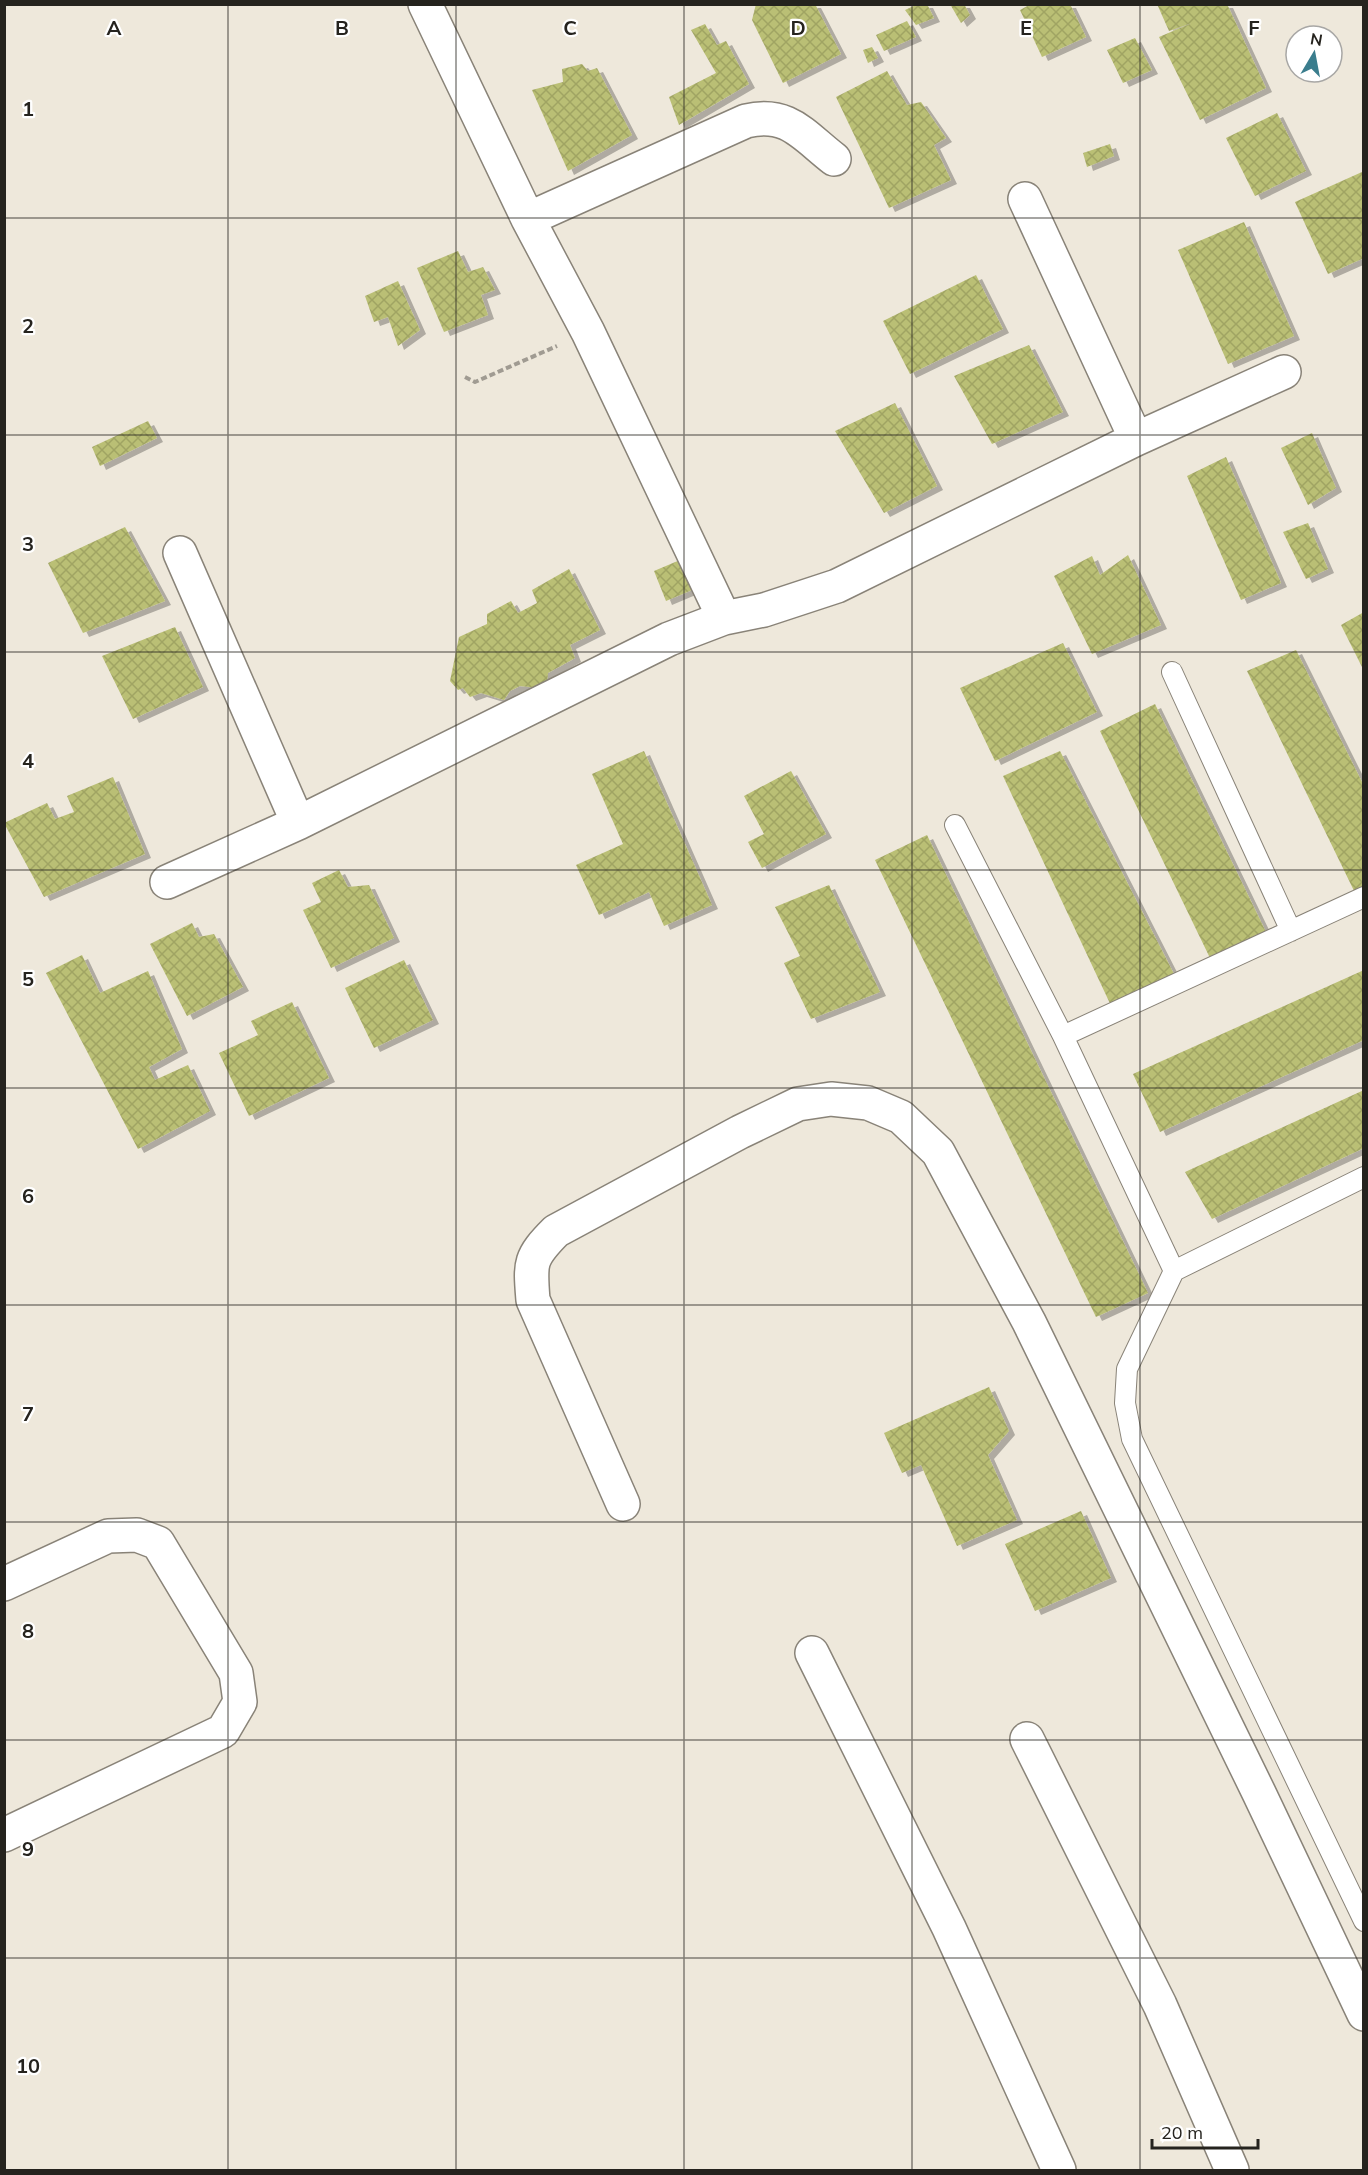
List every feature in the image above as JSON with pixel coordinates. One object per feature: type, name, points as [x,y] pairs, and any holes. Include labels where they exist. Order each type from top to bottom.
[{"type":"street","points":[[425,4],[528,219],[588,332],[724,618]]},
{"type":"street","points":[[528,219],[746,121],[760,118],[775,118],[789,123],[834,159]]},
{"type":"street","points":[[1025,199],[1136,439]]},
{"type":"street","points":[[167,882],[298,823],[669,639],[724,618],[764,610],[837,586],[1136,439],[1284,372]]},
{"type":"street","points":[[180,553],[298,823]]},
{"type":"street","points":[[623,1504],[533,1300],[531,1269],[539,1248],[556,1231],[740,1132],[798,1104],[831,1099],[868,1103],[901,1117],[938,1152],[1029,1322],[1364,2014]]},
{"type":"street","points":[[4,1584],[108,1536],[136,1535],[158,1544],[236,1673],[240,1702],[223,1731],[4,1835]]},
{"type":"street","points":[[812,1653],[949,1928],[1059,2170]]},
{"type":"street","points":[[1027,1739],[1160,2005],[1232,2170]]},
{"type":"lane","points":[[1172,672],[1291,931]]},
{"type":"lane","points":[[955,825],[1063,1036],[1174,1271]]},
{"type":"lane","points":[[1063,1036],[1364,897]]},
{"type":"lane","points":[[1364,1177],[1174,1271],[1127,1369],[1125,1403],[1132,1439],[1364,1921]]},
{"type":"path","points":[[465,377],[475,382],[588,332]]},
{"type":"building","points":[[756,4],[815,4],[841,54],[783,83],[752,20]]},
{"type":"building","points":[[918,4],[927,4],[934,18],[916,25],[905,10]]},
{"type":"building","points":[[950,4],[964,4],[970,15],[961,23]]},
{"type":"building","points":[[1031,4],[1070,4],[1086,37],[1042,57],[1020,10]]},
{"type":"building","points":[[1157,4],[1227,4],[1266,88],[1200,120],[1159,37],[1192,23],[1169,31]]},
{"type":"building","points":[[907,21],[916,37],[884,51],[876,35]]},
{"type":"building","points":[[705,24],[717,45],[726,41],[749,84],[679,125],[669,97],[716,73],[691,30]]},
{"type":"building","points":[[1135,38],[1152,70],[1123,83],[1107,50]]},
{"type":"building","points":[[872,47],[878,58],[868,63],[863,50]]},
{"type":"building","points":[[582,64],[588,71],[597,68],[632,135],[568,171],[532,90],[563,82],[562,69]]},
{"type":"building","points":[[887,71],[907,105],[921,102],[946,138],[934,145],[951,180],[889,208],[836,97]]},
{"type":"building","points":[[1277,113],[1306,171],[1255,196],[1226,138]]},
{"type":"building","points":[[1110,144],[1114,156],[1087,167],[1083,153]]},
{"type":"building","points":[[1362,172],[1364,258],[1328,274],[1295,202]]},
{"type":"building","points":[[1244,222],[1294,336],[1228,364],[1178,250]]},
{"type":"building","points":[[458,251],[468,272],[483,267],[495,290],[481,295],[488,315],[444,332],[417,268]]},
{"type":"building","points":[[976,275],[1003,329],[910,374],[883,321]]},
{"type":"building","points":[[398,281],[420,330],[398,346],[388,317],[374,322],[365,296]]},
{"type":"building","points":[[1029,345],[1063,412],[992,444],[954,376]]},
{"type":"building","points":[[895,403],[937,486],[884,513],[835,431]]},
{"type":"building","points":[[148,421],[157,438],[100,466],[92,447]]},
{"type":"building","points":[[1312,433],[1336,488],[1308,505],[1281,448]]},
{"type":"building","points":[[1226,457],[1281,583],[1241,600],[1187,476]]},
{"type":"building","points":[[1308,523],[1328,569],[1306,579],[1283,532]]},
{"type":"building","points":[[125,527],[165,601],[83,633],[48,563]]},
{"type":"building","points":[[1128,555],[1161,625],[1092,654],[1054,576],[1092,556],[1100,575]]},
{"type":"building","points":[[680,560],[692,590],[666,601],[654,571]]},
{"type":"building","points":[[569,569],[600,630],[570,645],[575,658],[548,673],[547,684],[539,688],[520,686],[510,691],[504,700],[481,693],[470,697],[463,688],[458,690],[450,681],[459,637],[487,624],[487,614],[511,601],[518,613],[537,603],[532,590]]},
{"type":"building","points":[[1364,612],[1364,671],[1341,625]]},
{"type":"building","points":[[175,627],[203,687],[133,719],[102,656]]},
{"type":"building","points":[[1063,643],[1097,712],[995,761],[960,688]]},
{"type":"building","points":[[1296,650],[1364,786],[1364,897],[1358,899],[1247,671]]},
{"type":"building","points":[[1155,704],[1266,932],[1210,958],[1100,731]]},
{"type":"building","points":[[644,751],[712,905],[664,926],[649,892],[599,915],[576,865],[623,844],[592,774]]},
{"type":"building","points":[[1060,751],[1174,974],[1114,1012],[1003,776]]},
{"type":"building","points":[[791,771],[826,834],[762,868],[748,842],[764,834],[744,796]]},
{"type":"building","points":[[113,777],[145,854],[44,897],[4,823],[47,803],[55,819],[74,812],[67,796]]},
{"type":"building","points":[[927,835],[1148,1293],[1096,1317],[875,860]]},
{"type":"building","points":[[339,870],[348,887],[369,885],[394,938],[331,968],[303,910],[321,902],[312,883]]},
{"type":"building","points":[[829,885],[880,992],[811,1019],[784,963],[800,956],[775,907]]},
{"type":"building","points":[[192,923],[199,937],[214,934],[243,987],[187,1016],[150,944]]},
{"type":"building","points":[[82,955],[100,993],[148,971],[182,1049],[149,1067],[155,1080],[188,1065],[210,1111],[138,1149],[46,973]]},
{"type":"building","points":[[404,960],[433,1020],[374,1048],[345,988]]},
{"type":"building","points":[[1364,970],[1364,1040],[1160,1132],[1133,1074]]},
{"type":"building","points":[[292,1002],[329,1078],[249,1116],[219,1053],[258,1035],[251,1021]]},
{"type":"building","points":[[1364,1090],[1364,1148],[1212,1219],[1185,1172]]},
{"type":"building","points":[[989,1387],[1009,1431],[988,1455],[1017,1520],[957,1546],[921,1465],[902,1473],[884,1433]]},
{"type":"building","points":[[1081,1511],[1111,1578],[1035,1611],[1005,1544]]}]
